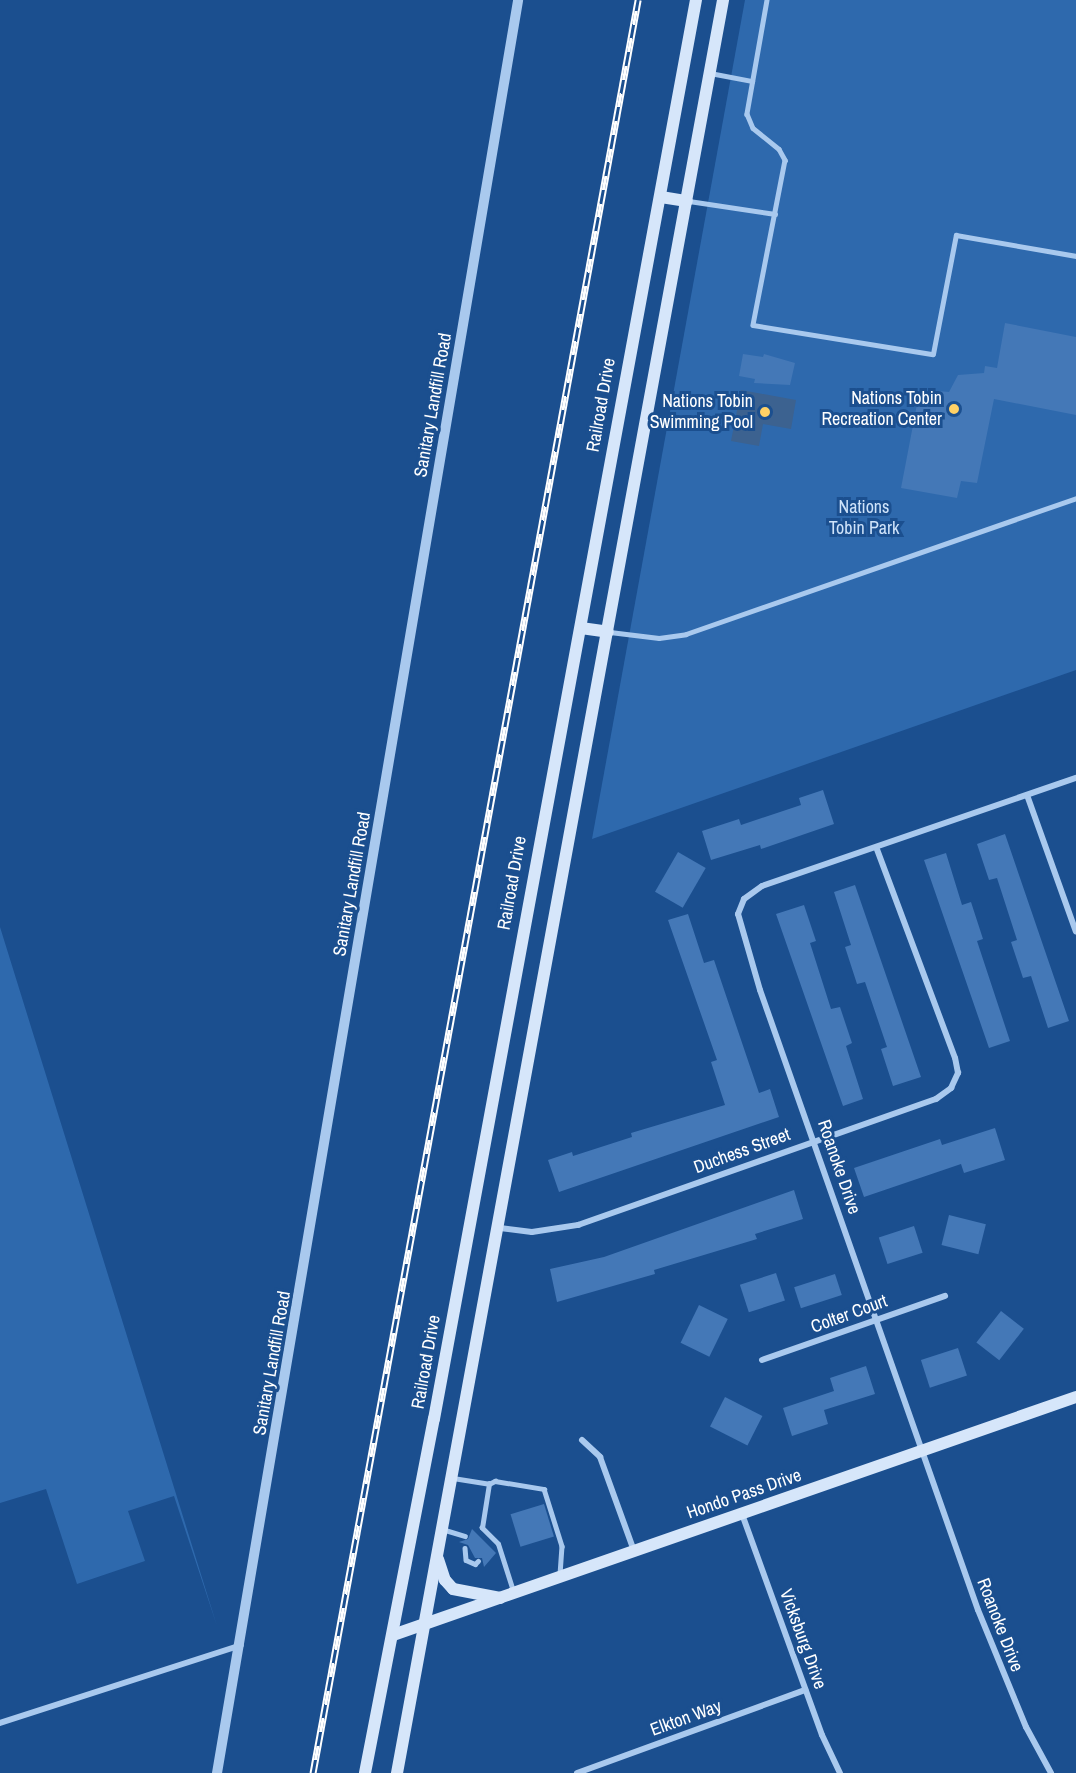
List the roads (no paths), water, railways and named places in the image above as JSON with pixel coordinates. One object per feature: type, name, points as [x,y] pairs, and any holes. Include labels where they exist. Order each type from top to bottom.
[{"type":"main road","name":"Railroad Drive","points":[[365,1773],[393,1635],[534,861],[581,628],[615,424],[661,197],[696,0]]},
{"type":"main road","points":[[397,1773],[500,1228],[723,0]]},
{"type":"main road","points":[[661,197],[687,201]]},
{"type":"main road","points":[[581,628],[608,632]]},
{"type":"main road","name":"Hondo Pass Drive","points":[[393,1635],[1076,1397]]},
{"type":"main road","points":[[437,1554],[440,1570],[453,1589],[501,1598]]},
{"type":"street","name":"Sanitary Landfill Road","points":[[217,1773],[241,1645],[518,0]]},
{"type":"street","name":"Roanoke Drive","points":[[1051,1773],[1005,1680],[921,1451],[747,949],[739,909],[744,899],[762,886],[877,849],[1076,778]]},
{"type":"street","points":[[1028,795],[1076,932]]},
{"type":"street","name":"Duchess Street","points":[[500,1228],[532,1232],[578,1225],[936,1099],[951,1089],[958,1073],[877,849]]},
{"type":"street","name":"Colter Court","points":[[762,1360],[945,1296]]},
{"type":"street","points":[[582,1440],[603,1465],[634,1551]]},
{"type":"street","name":"Vicksburg Drive","points":[[742,1514],[805,1689],[840,1773]]},
{"type":"street","points":[[0,1723],[241,1645]]},
{"type":"street","name":"Elkton Way","points":[[577,1773],[805,1689]]},
{"type":"lane","points":[[767,0],[752,81],[749,120],[757,133],[779,149],[785,160],[753,325],[933,354],[956,235],[1076,256]]},
{"type":"lane","points":[[710,73],[752,81]]},
{"type":"lane","points":[[687,201],[775,214]]},
{"type":"lane","points":[[608,632],[659,638],[687,634],[1076,498]]},
{"type":"lane","points":[[452,1478],[489,1485],[506,1481],[544,1489],[562,1546],[560,1577]]},
{"type":"lane","points":[[476,1533],[482,1528],[489,1485]]},
{"type":"lane","points":[[482,1528],[498,1544],[514,1593]]},
{"type":"lane","points":[[442,1529],[465,1536]]},
{"type":"lane","points":[[484,1541],[490,1536]]},
{"type":"lane","points":[[492,1549],[498,1544]]},
{"type":"lane","points":[[465,1548],[466,1560]]},
{"type":"lane","points":[[466,1560],[471,1554]]},
{"type":"lane","points":[[466,1560],[478,1561]]},
{"type":"railway","points":[[313,1773],[638,0]]},
{"type":"place","name":"Nations Tobin Recreation Center","points":[[954,409]]},
{"type":"place","name":"Nations Tobin Swimming Pool","points":[[765,412]]},
{"type":"park label","name":"Nations Tobin Park","points":[[864,518]]}]
